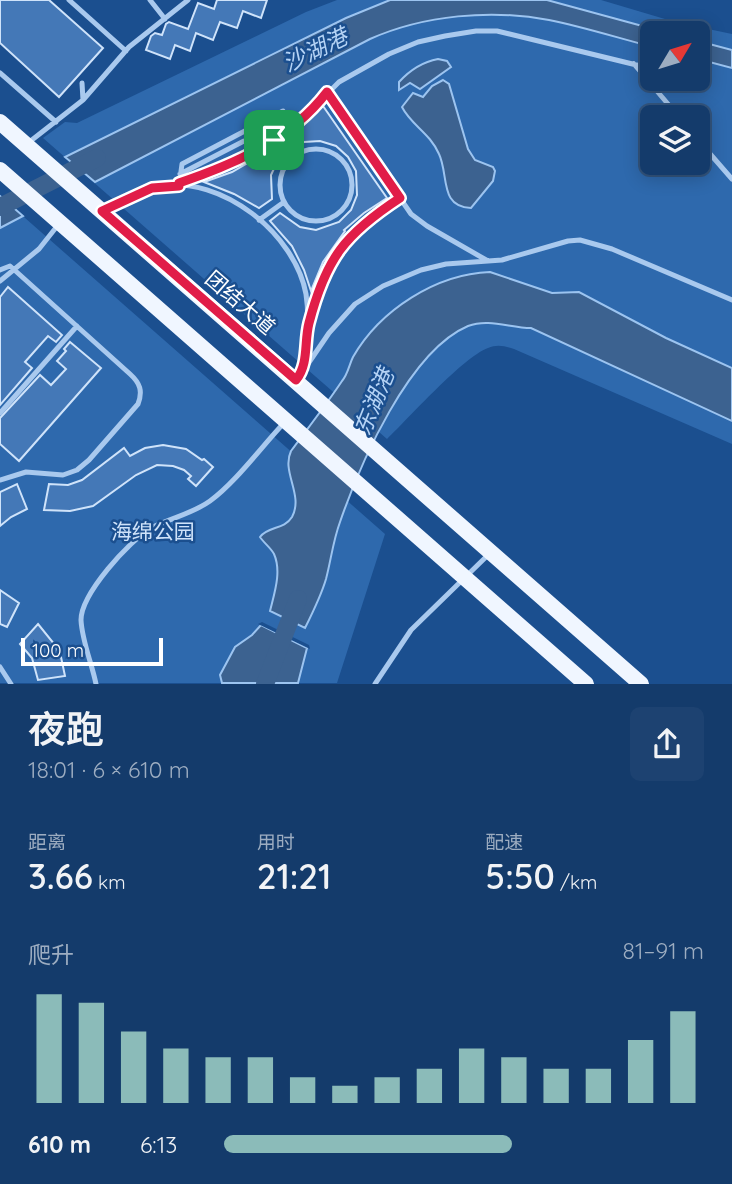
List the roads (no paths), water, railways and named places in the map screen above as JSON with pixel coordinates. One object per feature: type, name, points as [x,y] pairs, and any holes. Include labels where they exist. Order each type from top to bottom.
[{"type":"main road","name":"团结大道","points":[[0,122],[300,376],[318,399],[641,684]]},
{"type":"main road","points":[[6,175],[586,684]]},
{"type":"lane","points":[[69,0],[126,51]]},
{"type":"lane","points":[[150,0],[165,19]]},
{"type":"lane","points":[[26,145],[83,100],[126,51],[188,0]]},
{"type":"lane","points":[[102,211],[152,188],[179,184],[223,168],[268,145],[339,82],[399,49],[429,39],[477,31],[497,31],[640,66]]},
{"type":"lane","points":[[634,64],[669,105]]},
{"type":"lane","points":[[0,73],[56,122]]},
{"type":"lane","points":[[82,83],[83,100]]},
{"type":"lane","points":[[327,92],[418,220],[488,261]]},
{"type":"lane","points":[[179,184],[182,164],[283,111]]},
{"type":"lane","points":[[180,174],[244,141]]},
{"type":"lane","points":[[325,149],[343,160],[350,172],[353,185],[350,199],[343,210],[332,218],[318,222],[304,219],[292,212],[284,202],[280,188],[281,174],[288,162],[298,153],[325,149]]},
{"type":"lane","points":[[710,154],[732,179]]},
{"type":"lane","points":[[179,184],[232,201],[276,235],[293,256],[305,292],[308,324]]},
{"type":"lane","points":[[300,376],[308,324],[327,270],[341,246],[363,222],[400,198]]},
{"type":"lane","points":[[259,220],[284,202]]},
{"type":"lane","points":[[0,281],[39,249],[54,218]]},
{"type":"lane","points":[[300,376],[338,321],[364,297],[383,286],[434,266],[502,260],[568,242],[580,240],[612,249],[732,300]]},
{"type":"lane","points":[[0,270],[10,266],[14,269],[78,326],[137,382],[141,389],[138,404],[77,470],[63,475],[26,472],[0,480]]},
{"type":"lane","points":[[0,414],[78,326]]},
{"type":"lane","points":[[96,684],[81,619],[84,603],[92,590],[140,537],[158,525],[195,510],[214,497],[289,423]]},
{"type":"lane","points":[[375,684],[411,630],[491,551]]},
{"type":"lane","points":[[0,667],[11,684]]},
{"type":"water","points":[[390,0],[547,0],[640,25],[640,44],[549,20],[504,15],[458,16],[413,24],[370,39],[95,182],[65,157],[346,18]]},
{"type":"water","points":[[710,44],[732,50],[732,68],[710,62]]},
{"type":"water","points":[[438,59],[447,61],[451,67],[420,89],[410,83],[399,90],[399,82],[407,74],[422,64]]},
{"type":"water","points":[[443,80],[449,84],[468,149],[475,160],[493,167],[495,171],[493,181],[471,208],[461,206],[449,196],[439,154],[402,107],[413,93],[423,97],[432,86]]},
{"type":"water","points":[[0,196],[23,216],[0,228]]},
{"type":"water","points":[[490,272],[552,293],[579,292],[666,338],[732,368],[732,421],[531,328],[492,323],[468,326],[446,339],[426,359],[389,412],[349,498],[324,585],[305,628],[270,611],[277,583],[277,568],[274,554],[260,537],[289,521],[295,509],[296,500],[289,467],[291,451],[344,378],[364,340],[378,324],[394,310],[430,287],[470,274]]},
{"type":"water","points":[[261,625],[307,648],[298,683],[222,683],[220,675],[235,647]]},
{"type":"waterway","name":"沙湖港","points":[[0,207],[97,158]]},
{"type":"waterway","name":"东湖港","points":[[265,684],[298,599]]},
{"type":"park label","name":"海绵公园","points":[[153,532]]}]
